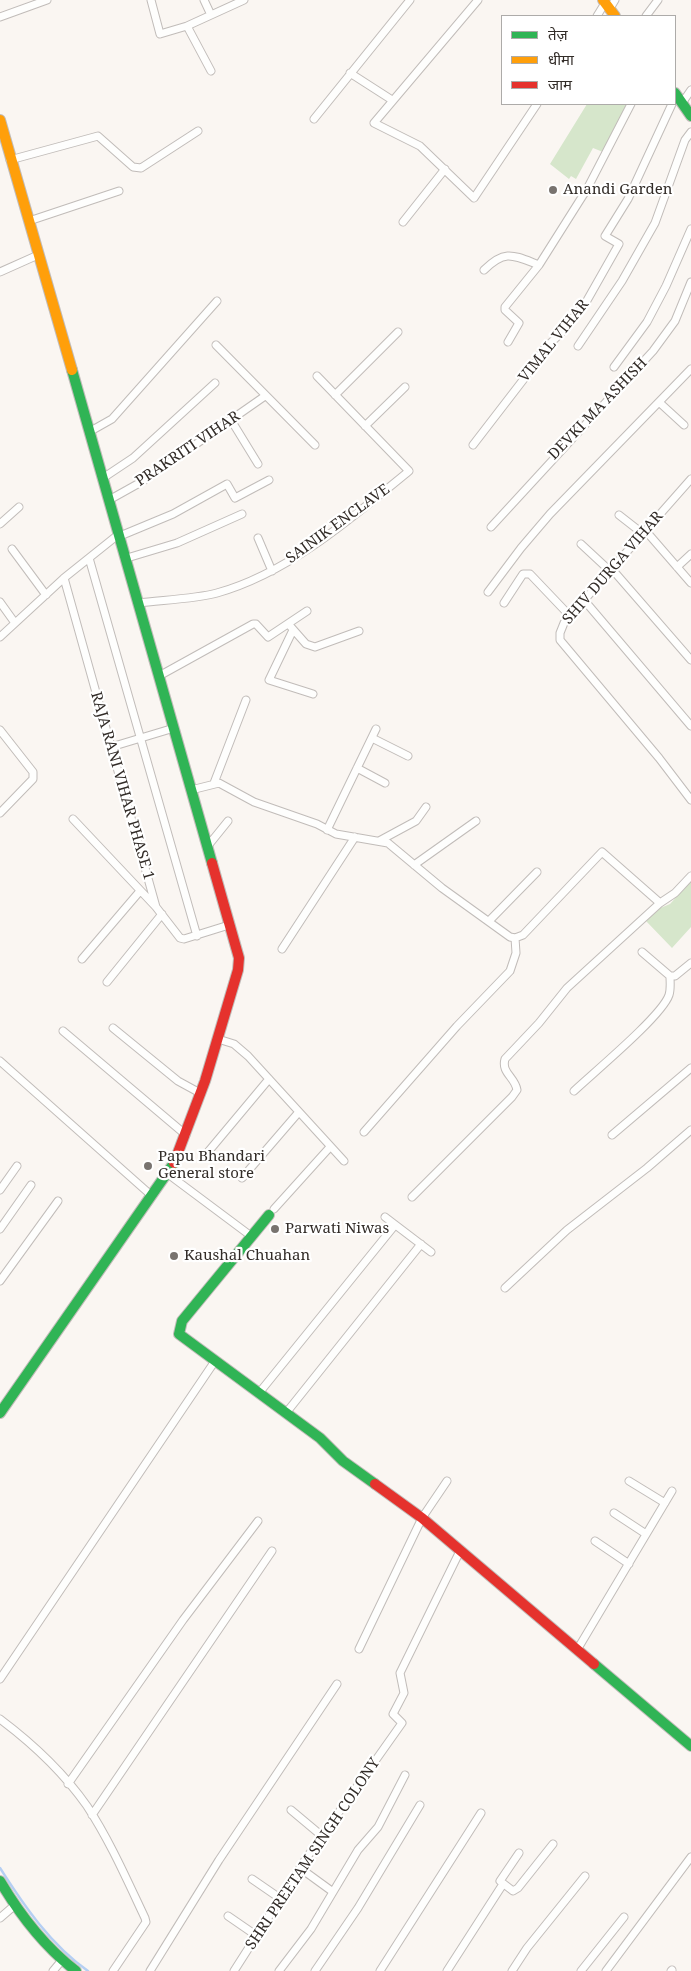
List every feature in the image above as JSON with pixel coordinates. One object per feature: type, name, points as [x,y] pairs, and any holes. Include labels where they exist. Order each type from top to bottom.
[{"type":"street","points":[[0,16],[47,0]]},
{"type":"street","points":[[151,0],[160,34],[186,26],[243,1]]},
{"type":"street","points":[[204,0],[211,15]]},
{"type":"street","points":[[314,119],[410,0]]},
{"type":"street","points":[[478,0],[374,123],[420,146],[474,198],[536,105]]},
{"type":"street","points":[[647,15],[658,0]]},
{"type":"street","points":[[597,15],[609,6]]},
{"type":"street","points":[[186,26],[212,71]]},
{"type":"street","points":[[350,73],[392,100]]},
{"type":"street","points":[[691,90],[676,99],[691,116]]},
{"type":"street","points":[[508,342],[519,323],[504,307],[539,265],[587,189],[630,105]]},
{"type":"street","name":"VIMAL VIHAR","points":[[473,445],[530,371],[542,350],[560,335],[586,304],[619,244],[605,236],[628,199],[673,105]]},
{"type":"street","points":[[0,120],[10,160],[127,558],[239,958],[222,1040],[200,1093],[186,1135],[168,1174],[0,1413]]},
{"type":"street","points":[[10,160],[98,136],[133,167],[141,168],[198,132]]},
{"type":"street","points":[[578,346],[622,281],[655,223],[685,140],[691,132]]},
{"type":"street","points":[[403,222],[446,169]]},
{"type":"street","points":[[29,221],[119,191]]},
{"type":"street","points":[[614,367],[647,322],[666,286],[691,229]]},
{"type":"street","points":[[0,272],[38,255]]},
{"type":"street","points":[[484,270],[500,256],[511,256],[539,265]]},
{"type":"street","name":"DEVKI MA ASHISH","points":[[490,527],[653,351],[675,321],[691,282]]},
{"type":"street","points":[[89,432],[112,419],[217,301]]},
{"type":"street","points":[[335,395],[398,332]]},
{"type":"street","points":[[216,345],[315,445]]},
{"type":"street","points":[[488,592],[521,548],[550,514],[691,369]]},
{"type":"street","name":"SAINIK ENCLAVE","points":[[138,602],[217,594],[272,571],[326,537],[409,471],[317,376]]},
{"type":"street","points":[[103,478],[132,458],[215,383]]},
{"type":"street","points":[[366,426],[405,387]]},
{"type":"street","name":"PRAKRITI VIHAR","points":[[109,500],[143,481],[265,396]]},
{"type":"street","points":[[660,403],[684,425]]},
{"type":"street","points":[[231,420],[258,464]]},
{"type":"street","name":"SHIV DURGA VIHAR","points":[[691,478],[570,616],[560,632],[560,640],[659,758],[691,800]]},
{"type":"street","points":[[0,637],[64,578],[119,535],[173,514],[227,484],[235,498],[269,480]]},
{"type":"street","points":[[0,524],[19,507]]},
{"type":"street","points":[[127,558],[177,542],[242,514]]},
{"type":"street","points":[[619,515],[644,531],[691,583]]},
{"type":"street","points":[[258,538],[272,571]]},
{"type":"street","points":[[581,544],[610,569],[691,660]]},
{"type":"street","points":[[12,549],[46,595]]},
{"type":"street","points":[[677,567],[691,554]]},
{"type":"street","points":[[89,558],[139,739],[197,936],[229,925]]},
{"type":"street","points":[[504,602],[523,574],[530,574],[570,616]]},
{"type":"street","name":"RAJA RANI VIHAR PHASE 1","points":[[64,578],[156,907],[180,938],[197,936]]},
{"type":"street","points":[[584,600],[691,726]]},
{"type":"street","points":[[0,602],[15,623]]},
{"type":"street","points":[[159,676],[253,624],[256,624],[268,637],[307,611]]},
{"type":"street","points":[[287,624],[306,644],[315,647],[359,631]]},
{"type":"street","points":[[294,630],[269,680],[313,694]]},
{"type":"street","points":[[214,783],[246,700]]},
{"type":"street","points":[[111,747],[174,728]]},
{"type":"street","points":[[327,830],[376,729]]},
{"type":"street","points":[[0,730],[33,772],[33,779],[0,812]]},
{"type":"street","points":[[372,738],[408,756]]},
{"type":"street","points":[[357,768],[385,782]]},
{"type":"street","points":[[191,790],[214,783],[224,785],[259,804],[317,824],[327,830],[355,837],[379,840],[388,844],[458,901],[510,937],[515,938],[523,935],[602,852],[660,903]]},
{"type":"street","points":[[379,840],[416,821],[426,807]]},
{"type":"street","points":[[73,819],[156,907]]},
{"type":"street","points":[[207,848],[228,821]]},
{"type":"street","points":[[414,865],[476,821]]},
{"type":"street","points":[[282,949],[355,837]]},
{"type":"street","points":[[489,921],[537,872]]},
{"type":"street","points":[[412,1198],[517,1090],[516,1083],[505,1071],[503,1065],[505,1059],[539,1023],[567,988],[660,903],[675,893],[691,876]]},
{"type":"street","points":[[82,958],[122,909],[140,891]]},
{"type":"street","points":[[107,982],[162,914]]},
{"type":"street","points":[[364,1132],[457,1026],[510,971],[516,953],[515,938]]},
{"type":"street","points":[[642,952],[670,976],[675,976],[691,962]]},
{"type":"street","points":[[574,1091],[644,1026],[667,1000],[670,994],[670,976]]},
{"type":"street","points":[[113,1028],[178,1081],[200,1093]]},
{"type":"street","points":[[63,1031],[186,1135]]},
{"type":"street","points":[[222,1040],[234,1044],[269,1079],[298,1113],[344,1161]]},
{"type":"street","points":[[0,1061],[152,1196]]},
{"type":"street","points":[[612,1135],[691,1068]]},
{"type":"street","points":[[208,1152],[269,1079]]},
{"type":"street","points":[[242,1178],[298,1113]]},
{"type":"street","points":[[505,1288],[567,1230],[647,1168],[691,1130]]},
{"type":"street","points":[[330,1147],[251,1236],[180,1327],[179,1334],[320,1438],[343,1461],[422,1518],[691,1746]]},
{"type":"street","points":[[0,1190],[17,1166]]},
{"type":"street","points":[[168,1174],[251,1236]]},
{"type":"street","points":[[0,1229],[31,1185]]},
{"type":"street","points":[[0,1281],[58,1201]]},
{"type":"street","points":[[385,1217],[431,1252]]},
{"type":"street","points":[[259,1393],[395,1225]]},
{"type":"street","points":[[286,1413],[421,1244]]},
{"type":"street","points":[[0,1679],[215,1362]]},
{"type":"street","points":[[359,1649],[422,1518],[446,1481]]},
{"type":"street","points":[[629,1481],[665,1503]]},
{"type":"street","points":[[577,1650],[672,1491]]},
{"type":"street","points":[[614,1513],[646,1534]]},
{"type":"street","points":[[68,1784],[183,1620],[258,1520]]},
{"type":"street","points":[[595,1541],[628,1564]]},
{"type":"street","points":[[92,1815],[272,1551]]},
{"type":"street","name":"SHRI PREETAM SINGH COLONY","points":[[235,1971],[300,1868],[402,1723],[393,1714],[404,1693],[400,1673],[460,1551]]},
{"type":"street","points":[[150,1971],[225,1852],[336,1684]]},
{"type":"street","points":[[0,1719],[33,1744],[92,1815],[111,1848],[146,1922],[113,1971]]},
{"type":"street","points":[[279,1971],[311,1929],[358,1850],[378,1827],[405,1775]]},
{"type":"street","points":[[315,1971],[358,1908],[420,1805]]},
{"type":"street","points":[[291,1810],[322,1836]]},
{"type":"street","points":[[380,1971],[481,1813]]},
{"type":"street","points":[[519,1854],[500,1881],[513,1891],[518,1888],[553,1844]]},
{"type":"street","points":[[606,1971],[691,1857]]},
{"type":"street","points":[[300,1868],[333,1892]]},
{"type":"street","points":[[512,1971],[527,1948],[569,1899],[585,1876]]},
{"type":"street","points":[[252,1879],[282,1899]]},
{"type":"street","points":[[0,1882],[15,1905],[76,1971]]},
{"type":"street","points":[[447,1971],[503,1884]]},
{"type":"street","points":[[0,1918],[15,1905]]},
{"type":"street","points":[[228,1916],[257,1936]]},
{"type":"street","points":[[581,1971],[624,1917]]},
{"type":"street","points":[[53,1971],[63,1959]]},
{"type":"green space","points":[[586,105],[627,105],[603,152],[593,148],[576,179],[571,176],[569,179],[550,164]]},
{"type":"green space","points":[[691,881],[691,927],[672,948],[646,921],[658,909],[670,904]]},
{"type":"waterway","points":[[0,1868],[50,1937],[88,1971]]},
{"type":"traffic: fast","points":[[676,94],[691,116]]},
{"type":"traffic: fast","points":[[72,370],[212,863]]},
{"type":"traffic: fast","points":[[0,1413],[174,1163]]},
{"type":"traffic: fast","points":[[269,1215],[182,1321],[179,1334],[320,1438],[343,1461],[375,1484]]},
{"type":"traffic: fast","points":[[594,1664],[691,1746]]},
{"type":"traffic: fast","points":[[0,1881],[34,1930],[54,1952],[76,1971]]},
{"type":"traffic: slow","points":[[603,0],[614,15]]},
{"type":"traffic: slow","points":[[0,120],[72,370]]},
{"type":"traffic: jam","points":[[174,1163],[205,1081],[238,970],[239,958],[212,863]]},
{"type":"traffic: jam","points":[[375,1484],[422,1518],[594,1664]]},
{"type":"place","name":"Anandi Garden","points":[[553,190]]},
{"type":"place","name":"Papu Bhandari General store","points":[[148,1166]]},
{"type":"place","name":"Parwati Niwas","points":[[275,1229]]},
{"type":"place","name":"Kaushal Chuahan","points":[[174,1256]]}]
